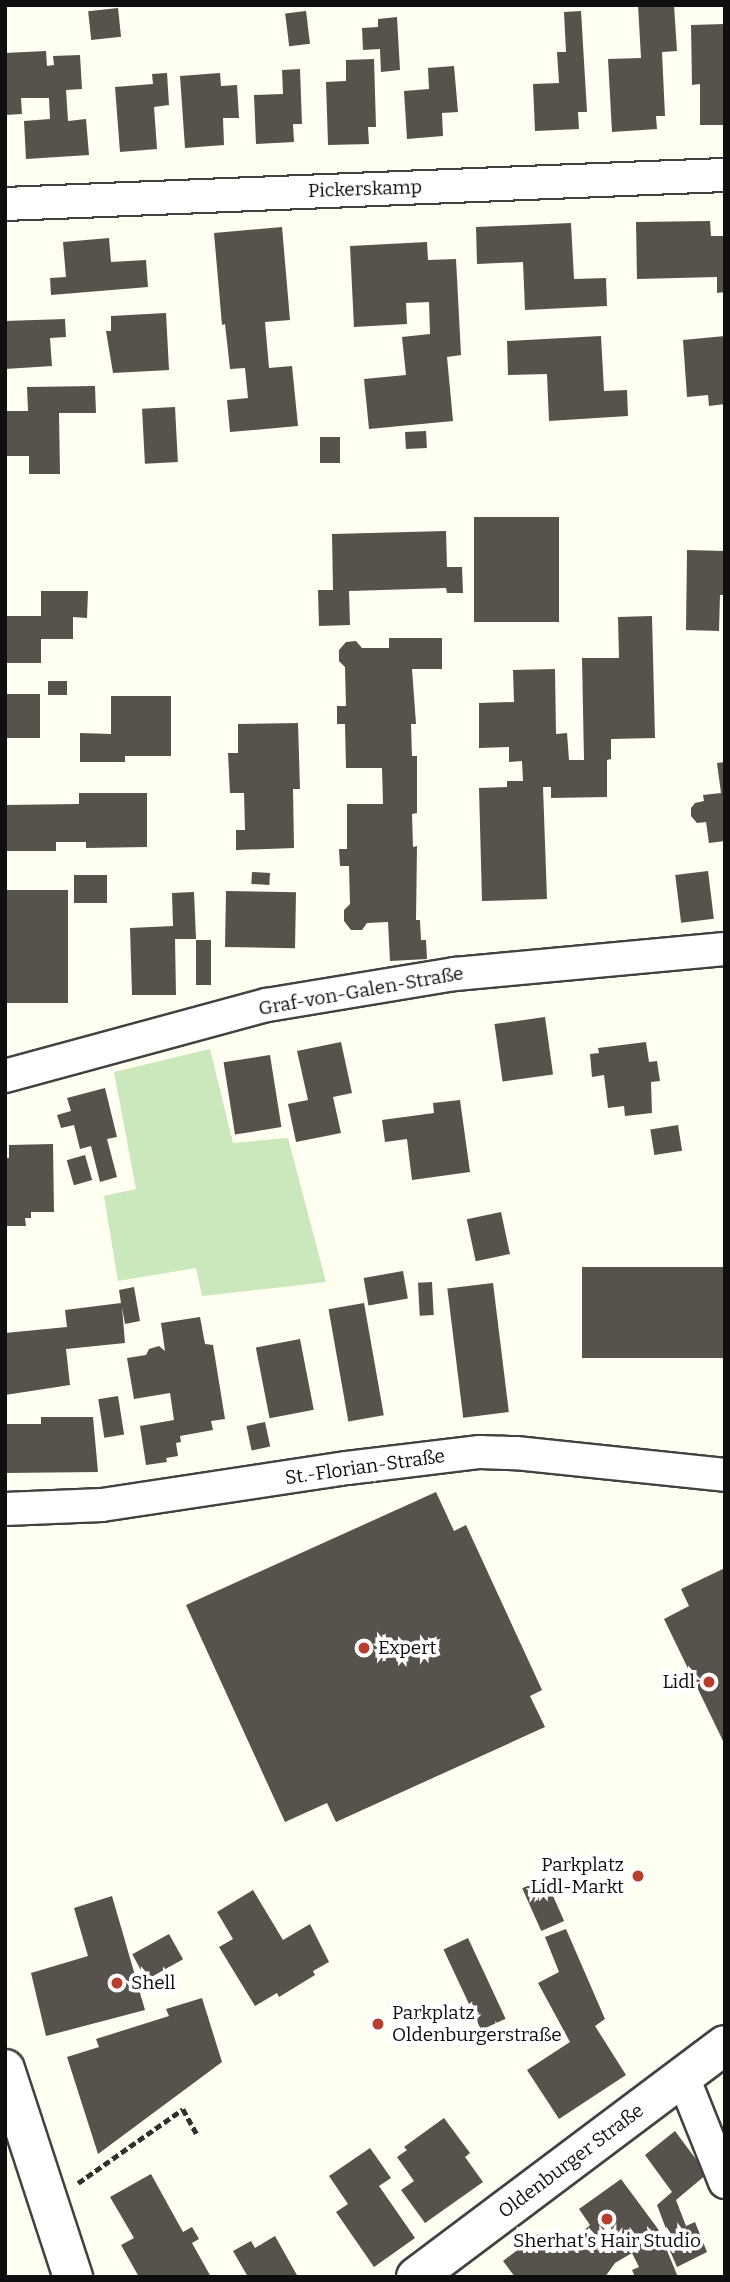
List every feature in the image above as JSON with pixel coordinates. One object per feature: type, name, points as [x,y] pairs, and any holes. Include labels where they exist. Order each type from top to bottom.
[{"type":"street","name":"Pickerskamp","points":[[5,204],[725,175]]},
{"type":"street","name":"Graf-von-Galen-Straße","points":[[5,1076],[267,1005],[455,974],[725,949]]},
{"type":"street","name":"St.-Florian-Straße","points":[[5,1508],[102,1505],[347,1468],[480,1452],[516,1452],[725,1475]]},
{"type":"street","name":"Oldenburger Straße","points":[[416,2277],[725,2045]]},
{"type":"street","points":[[5,2069],[73,2277]]},
{"type":"street","points":[[683,2077],[725,2182]]},
{"type":"path","points":[[48,2204],[183,2109],[197,2134]]},
{"type":"green space","points":[[210,1049],[233,1143],[288,1138],[326,1282],[202,1296],[196,1268],[118,1281],[104,1196],[136,1189],[114,1072]]},
{"type":"building","points":[[638,5],[674,5],[677,51],[662,52],[665,116],[656,116],[657,129],[612,132],[608,59],[641,58]]},
{"type":"building","points":[[118,8],[121,37],[91,40],[88,11]]},
{"type":"building","points":[[306,11],[310,44],[289,46],[285,14]]},
{"type":"building","points":[[581,11],[587,112],[578,112],[579,129],[535,131],[533,84],[559,83],[557,52],[566,52],[564,12]]},
{"type":"building","points":[[397,17],[400,70],[381,72],[380,49],[363,50],[362,28],[378,27],[378,19]]},
{"type":"building","points":[[725,24],[725,125],[700,125],[700,84],[692,85],[691,25]]},
{"type":"building","points":[[46,51],[47,66],[54,65],[53,56],[80,55],[82,89],[66,90],[68,121],[86,119],[89,155],[26,159],[24,121],[50,119],[49,98],[21,98],[22,114],[5,115],[5,53]]},
{"type":"building","points":[[374,59],[376,127],[368,127],[369,144],[328,145],[326,82],[346,81],[346,60]]},
{"type":"building","points":[[454,66],[458,112],[442,113],[443,136],[407,139],[404,91],[429,89],[428,68]]},
{"type":"building","points":[[300,69],[302,124],[293,124],[294,142],[256,144],[254,95],[283,94],[282,70]]},
{"type":"building","points":[[167,73],[169,105],[154,107],[157,149],[120,152],[115,87],[153,84],[152,74]]},
{"type":"building","points":[[220,73],[221,86],[237,85],[239,118],[223,118],[224,145],[185,148],[180,76]]},
{"type":"building","points":[[710,221],[711,236],[725,236],[725,292],[717,293],[717,277],[637,279],[636,222]]},
{"type":"building","points":[[571,223],[574,279],[606,278],[607,306],[525,310],[523,262],[477,264],[476,227]]},
{"type":"building","points":[[282,227],[290,320],[265,322],[269,368],[292,366],[298,426],[230,432],[227,400],[248,398],[245,368],[230,369],[225,324],[222,325],[214,233]]},
{"type":"building","points":[[109,238],[111,262],[146,260],[148,287],[51,295],[50,278],[66,277],[63,242]]},
{"type":"building","points":[[427,242],[428,260],[456,259],[461,355],[447,357],[453,421],[369,429],[364,379],[406,375],[402,337],[430,334],[429,302],[406,303],[407,324],[354,327],[350,246]]},
{"type":"building","points":[[166,313],[169,370],[113,373],[106,331],[111,331],[111,316]]},
{"type":"building","points":[[65,319],[66,337],[50,338],[52,366],[5,369],[5,321]]},
{"type":"building","points":[[601,336],[604,391],[627,390],[628,416],[549,421],[547,374],[508,375],[507,341]]},
{"type":"building","points":[[725,336],[725,404],[709,406],[708,395],[687,397],[683,340]]},
{"type":"building","points":[[95,386],[96,413],[59,413],[60,474],[29,474],[29,456],[5,456],[5,411],[28,411],[27,387]]},
{"type":"building","points":[[175,407],[178,462],[145,464],[142,409]]},
{"type":"building","points":[[426,431],[427,448],[406,449],[405,432]]},
{"type":"building","points":[[320,437],[340,437],[340,463],[320,463]]},
{"type":"building","points":[[474,517],[559,517],[559,622],[474,622]]},
{"type":"building","points":[[446,531],[447,567],[462,567],[463,593],[447,593],[446,588],[349,591],[350,625],[319,626],[318,590],[333,590],[332,534]]},
{"type":"building","points":[[687,550],[725,551],[725,595],[720,595],[719,631],[686,630]]},
{"type":"building","points":[[41,591],[88,591],[87,618],[73,617],[73,639],[41,639],[41,663],[5,663],[5,616],[41,616]]},
{"type":"building","points":[[652,616],[655,738],[611,739],[611,759],[607,760],[607,797],[551,798],[551,787],[543,787],[547,899],[482,901],[479,788],[507,787],[507,781],[523,781],[522,761],[509,762],[509,747],[479,748],[479,703],[514,702],[513,670],[555,669],[556,734],[567,733],[569,760],[584,760],[582,658],[619,658],[618,617]]},
{"type":"building","points":[[389,638],[442,638],[442,669],[412,669],[416,724],[411,724],[412,756],[417,756],[417,813],[412,814],[413,847],[417,846],[416,920],[420,920],[421,940],[426,940],[427,959],[390,961],[388,922],[367,923],[362,930],[351,930],[344,921],[344,910],[350,904],[349,866],[340,866],[339,849],[347,849],[347,804],[383,804],[382,768],[346,768],[345,724],[337,724],[337,706],[346,706],[345,667],[339,661],[339,650],[346,642],[356,641],[362,648],[389,648]]},
{"type":"building","points":[[48,681],[67,681],[67,695],[48,695]]},
{"type":"building","points":[[5,694],[40,694],[40,738],[5,738]]},
{"type":"building","points":[[111,696],[171,696],[171,756],[125,756],[125,762],[80,762],[80,733],[111,734]]},
{"type":"building","points":[[298,723],[300,789],[293,789],[294,848],[236,850],[236,830],[245,830],[244,793],[230,793],[228,753],[238,753],[238,724]]},
{"type":"building","points":[[725,762],[725,841],[709,843],[706,822],[697,823],[691,816],[691,808],[695,803],[704,801],[703,795],[721,793],[717,763]]},
{"type":"building","points":[[79,793],[147,793],[147,847],[86,848],[86,842],[56,842],[56,851],[5,851],[5,805],[79,804]]},
{"type":"building","points":[[708,871],[714,919],[681,923],[675,875]]},
{"type":"building","points":[[252,872],[270,873],[269,885],[251,884]]},
{"type":"building","points":[[74,875],[107,875],[107,903],[74,903]]},
{"type":"building","points":[[5,890],[68,890],[68,1003],[5,1003]]},
{"type":"building","points":[[226,891],[296,892],[295,948],[225,947]]},
{"type":"building","points":[[194,892],[196,939],[175,939],[176,995],[132,995],[130,928],[173,926],[172,893]]},
{"type":"building","points":[[196,940],[211,940],[211,985],[196,985]]},
{"type":"building","points":[[545,1017],[553,1074],[503,1082],[494,1024]]},
{"type":"building","points":[[341,1042],[352,1093],[333,1097],[341,1133],[296,1142],[288,1104],[308,1100],[297,1051]]},
{"type":"building","points":[[646,1042],[649,1062],[657,1061],[660,1081],[651,1082],[652,1113],[625,1116],[624,1106],[608,1108],[604,1075],[592,1077],[590,1054],[599,1053],[598,1048]]},
{"type":"building","points":[[270,1055],[281,1127],[235,1134],[224,1062]]},
{"type":"building","points":[[105,1088],[117,1137],[107,1139],[117,1177],[100,1182],[91,1146],[80,1149],[74,1125],[61,1128],[57,1115],[71,1111],[67,1098]]},
{"type":"building","points":[[460,1100],[470,1172],[412,1180],[407,1139],[385,1142],[382,1120],[434,1113],[433,1103]]},
{"type":"building","points":[[678,1125],[682,1151],[654,1155],[650,1129]]},
{"type":"building","points":[[53,1144],[54,1212],[31,1212],[31,1218],[25,1218],[26,1226],[5,1226],[5,1158],[9,1158],[9,1145]]},
{"type":"building","points":[[85,1155],[92,1180],[74,1185],[67,1160]]},
{"type":"building","points":[[501,1212],[510,1254],[476,1261],[467,1219]]},
{"type":"building","points":[[582,1267],[725,1267],[725,1358],[582,1358]]},
{"type":"building","points":[[403,1271],[408,1299],[368,1306],[364,1278]]},
{"type":"building","points":[[432,1282],[434,1315],[420,1316],[418,1283]]},
{"type":"building","points":[[493,1283],[509,1412],[463,1418],[447,1289]]},
{"type":"building","points":[[134,1287],[140,1321],[125,1324],[122,1307],[125,1343],[66,1349],[70,1385],[5,1395],[5,1333],[67,1327],[65,1310],[121,1303],[119,1290]]},
{"type":"building","points":[[364,1303],[384,1415],[348,1422],[329,1309]]},
{"type":"building","points":[[200,1317],[205,1344],[213,1345],[225,1419],[211,1421],[213,1430],[180,1436],[181,1442],[176,1443],[178,1456],[166,1458],[167,1462],[146,1465],[140,1426],[174,1420],[170,1393],[134,1399],[127,1358],[146,1355],[149,1349],[159,1346],[165,1351],[161,1323]]},
{"type":"building","points":[[300,1339],[314,1410],[270,1418],[256,1348]]},
{"type":"building","points":[[118,1396],[124,1435],[104,1438],[98,1399]]},
{"type":"building","points":[[41,1417],[93,1417],[98,1472],[5,1473],[5,1424],[41,1424]]},
{"type":"building","points":[[265,1422],[270,1446],[252,1450],[246,1426]]},
{"type":"building","name":"Expert","points":[[436,1492],[454,1531],[466,1525],[542,1690],[530,1696],[545,1727],[336,1822],[327,1803],[285,1822],[186,1605]]},
{"type":"building","name":"Lidl","points":[[725,1568],[725,1745],[664,1619],[689,1606],[681,1589]]},
{"type":"building","points":[[545,1878],[564,1921],[541,1931],[522,1888]]},
{"type":"building","points":[[253,1890],[283,1940],[310,1924],[329,1962],[313,1971],[315,1975],[279,1997],[277,1993],[255,2006],[219,1947],[233,1939],[217,1912]]},
{"type":"building","points":[[112,1896],[145,2010],[46,2036],[31,1973],[88,1956],[74,1908]]},
{"type":"building","points":[[566,1929],[605,2019],[595,2026],[626,2075],[559,2119],[527,2070],[570,2042],[538,1983],[559,1972],[545,1937]]},
{"type":"building","points":[[169,1934],[183,1959],[146,1980],[132,1954]]},
{"type":"building","points":[[468,1938],[506,2019],[481,2030],[444,1949]]},
{"type":"building","points":[[202,1998],[222,2062],[98,2154],[67,2057],[99,2047],[96,2039],[169,2016],[166,2009]]},
{"type":"building","points":[[444,2118],[470,2153],[465,2157],[483,2182],[425,2223],[401,2190],[414,2181],[397,2157],[407,2150],[404,2147]]},
{"type":"building","points":[[675,2131],[707,2174],[676,2200],[686,2226],[695,2222],[707,2252],[677,2267],[664,2237],[668,2234],[657,2205],[672,2192],[645,2155]]},
{"type":"building","points":[[370,2148],[391,2178],[379,2186],[415,2238],[374,2267],[336,2212],[348,2204],[329,2176]]},
{"type":"building","points":[[151,2174],[183,2232],[192,2227],[199,2239],[192,2243],[211,2277],[139,2277],[121,2245],[134,2238],[110,2197]]},
{"type":"building","points":[[621,2179],[658,2229],[678,2277],[635,2277],[632,2270],[639,2267],[632,2253],[615,2263],[605,2277],[515,2277],[503,2261],[538,2234],[550,2251],[569,2236],[572,2241],[590,2225],[579,2209]]},
{"type":"building","points":[[275,2236],[298,2277],[248,2277],[233,2251],[251,2241],[255,2248]]},
{"type":"place","name":"Expert","points":[[364,1648]]},
{"type":"place","name":"Lidl","points":[[709,1682]]},
{"type":"place","name":"Parkplatz Lidl-Markt","points":[[638,1876]]},
{"type":"place","name":"Shell","points":[[117,1983]]},
{"type":"place","name":"Parkplatz Oldenburgerstraße","points":[[378,2024]]},
{"type":"place","name":"Sherhat's Hair Studio","points":[[607,2219]]}]
